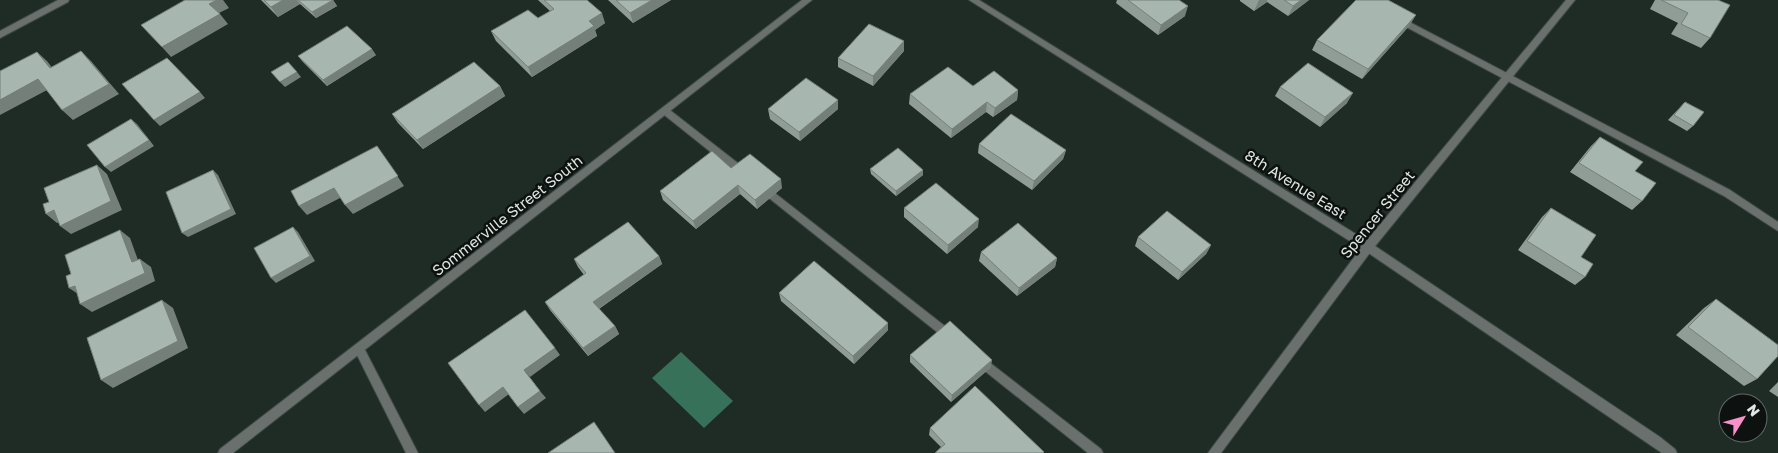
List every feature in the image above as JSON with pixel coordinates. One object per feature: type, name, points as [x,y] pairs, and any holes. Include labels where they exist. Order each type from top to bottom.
[{"type":"street","points":[[0,35],[65,0]]},
{"type":"street","name":"Sommerville Street South","points":[[224,453],[808,0]]},
{"type":"street","name":"8th Avenue East","points":[[973,0],[1368,247],[1671,453]]},
{"type":"street","name":"Spencer Street","points":[[1214,453],[1368,247],[1571,0]]},
{"type":"street","points":[[1387,13],[1727,192],[1778,227]]},
{"type":"street","points":[[666,111],[958,343]]},
{"type":"street","points":[[359,349],[412,453]]},
{"type":"street","points":[[974,355],[1097,453]]},
{"type":"shaded area","points":[[681,352],[733,401],[704,428],[652,378]]},
{"type":"building","points":[[185,0],[217,0],[209,4],[220,14],[162,47],[141,25]]},
{"type":"building","points":[[264,0],[283,0],[271,7]]},
{"type":"building","points":[[298,0],[333,0],[312,12]]},
{"type":"building","points":[[544,0],[587,0],[602,13],[589,21],[594,26],[528,67],[491,31],[528,10],[538,18],[554,9]]},
{"type":"building","points":[[616,0],[652,0],[630,13]]},
{"type":"building","points":[[1128,0],[1179,0],[1188,6],[1161,25]]},
{"type":"building","points":[[1284,0],[1301,0],[1293,6]]},
{"type":"building","points":[[1356,0],[1388,0],[1416,15],[1368,69],[1317,40]]},
{"type":"building","points":[[1661,0],[1718,0],[1730,5],[1710,38],[1681,24],[1688,13]]},
{"type":"building","points":[[869,24],[904,41],[873,76],[838,58]]},
{"type":"building","points":[[347,26],[372,49],[323,80],[298,56]]},
{"type":"building","points":[[81,51],[109,84],[62,110],[38,79],[0,100],[0,71],[37,52],[50,68]]},
{"type":"building","points":[[167,58],[200,92],[154,120],[122,84]]},
{"type":"building","points":[[288,62],[297,72],[280,82],[271,72]]},
{"type":"building","points":[[474,62],[500,86],[417,140],[392,114]]},
{"type":"building","points":[[1308,63],[1353,93],[1325,117],[1280,87]]},
{"type":"building","points":[[948,67],[973,86],[994,71],[1018,90],[995,108],[987,102],[952,129],[910,94]]},
{"type":"building","points":[[806,78],[838,100],[799,132],[768,109]]},
{"type":"building","points":[[1685,102],[1704,112],[1693,126],[1674,115]]},
{"type":"building","points":[[1011,114],[1066,150],[1034,181],[979,144]]},
{"type":"building","points":[[131,119],[149,140],[105,167],[87,145]]},
{"type":"building","points":[[1600,137],[1643,162],[1635,171],[1656,183],[1642,201],[1579,163]]},
{"type":"building","points":[[377,146],[398,176],[345,205],[334,188],[299,206],[291,191]]},
{"type":"building","points":[[898,148],[923,170],[896,191],[870,169]]},
{"type":"building","points":[[712,151],[731,168],[750,154],[781,179],[755,200],[738,185],[693,221],[660,191]]},
{"type":"building","points":[[97,165],[111,201],[60,226],[54,210],[46,214],[43,204],[49,202],[44,188]]},
{"type":"building","points":[[213,170],[231,209],[182,233],[166,192]]},
{"type":"building","points":[[936,183],[979,219],[948,245],[904,208]]},
{"type":"building","points":[[1551,208],[1596,235],[1581,257],[1593,264],[1585,277],[1527,241]]},
{"type":"building","points":[[1167,211],[1211,245],[1182,272],[1138,237]]},
{"type":"building","points":[[628,222],[659,256],[593,302],[615,326],[583,348],[545,302],[586,273],[574,259]]},
{"type":"building","points":[[1018,223],[1057,258],[1019,288],[981,252]]},
{"type":"building","points":[[293,227],[310,256],[271,278],[254,248]]},
{"type":"building","points":[[120,230],[132,262],[140,259],[145,273],[80,304],[75,286],[69,288],[66,276],[71,274],[65,255]]},
{"type":"building","points":[[814,261],[888,323],[853,356],[779,293]]},
{"type":"building","points":[[1716,299],[1778,345],[1778,356],[1757,379],[1688,327]]},
{"type":"building","points":[[162,300],[178,341],[101,380],[87,338]]},
{"type":"building","points":[[525,310],[555,348],[524,370],[540,391],[518,407],[503,387],[479,405],[448,363]]},
{"type":"building","points":[[950,321],[992,360],[952,395],[910,355]]},
{"type":"building","points":[[975,386],[1044,452],[935,453],[945,444],[930,428]]},
{"type":"building","points":[[594,422],[615,453],[548,453]]}]
